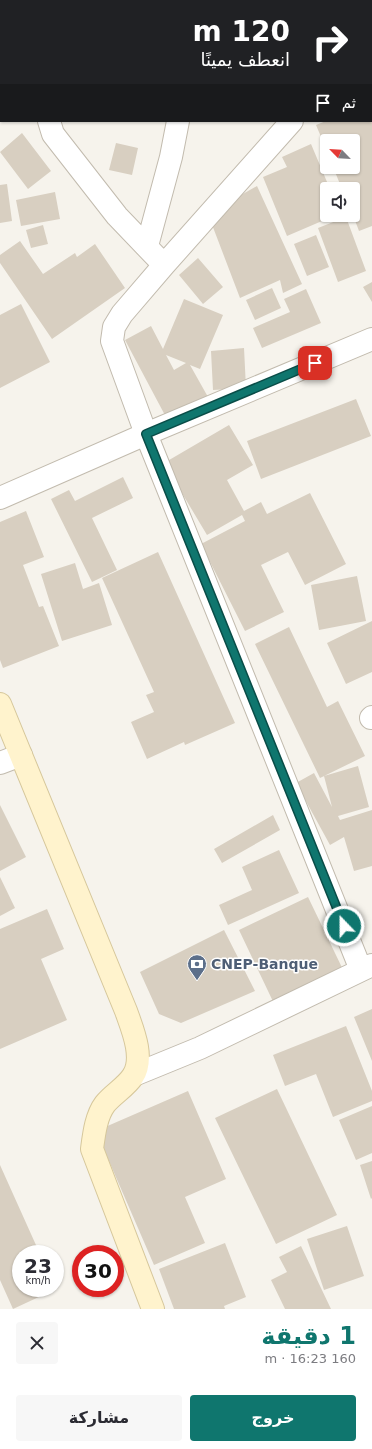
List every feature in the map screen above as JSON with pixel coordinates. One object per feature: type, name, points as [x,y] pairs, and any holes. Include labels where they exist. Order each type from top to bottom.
[{"type":"main road","points":[[0,704],[138,1043],[138,1060],[134,1075],[104,1105],[96,1126],[92,1149],[153,1309]]},
{"type":"street","points":[[49,122],[53,134],[117,216],[164,264]]},
{"type":"street","points":[[147,246],[171,157],[178,122]]},
{"type":"street","points":[[134,1075],[200,1048],[367,967],[146,434],[112,341],[114,327],[122,314],[164,264],[291,122]]},
{"type":"street","points":[[0,498],[146,434],[372,339]]},
{"type":"street","points":[[0,763],[21,755]]},
{"type":"building","points":[[324,122],[372,122],[372,226],[359,231],[356,222],[360,222],[360,182],[339,182],[336,174],[360,174],[360,134],[320,134],[316,125]]},
{"type":"building","points":[[22,133],[51,171],[28,189],[0,152]]},
{"type":"building","points":[[116,143],[138,148],[132,175],[109,170]]},
{"type":"building","points":[[311,144],[320,165],[320,174],[324,174],[327,182],[320,182],[320,222],[287,236],[263,177],[287,167],[282,157]]},
{"type":"building","points":[[7,184],[12,221],[0,223],[0,185]]},
{"type":"building","points":[[257,186],[302,284],[283,293],[280,280],[240,298],[211,222],[234,199]]},
{"type":"building","points":[[55,192],[60,219],[21,226],[16,200]]},
{"type":"building","points":[[333,222],[348,222],[366,271],[338,282],[318,228]]},
{"type":"building","points":[[43,225],[48,244],[31,248],[26,230]]},
{"type":"building","points":[[316,235],[329,267],[307,276],[294,244]]},
{"type":"building","points":[[20,241],[43,274],[75,253],[77,257],[95,244],[125,288],[52,339],[0,263],[0,255]]},
{"type":"building","points":[[198,258],[223,287],[203,304],[179,275]]},
{"type":"building","points":[[372,282],[372,302],[363,287]]},
{"type":"building","points":[[272,288],[281,308],[255,320],[246,300]]},
{"type":"building","points":[[306,289],[321,323],[262,348],[253,328],[290,312],[284,299]]},
{"type":"building","points":[[184,299],[223,315],[200,369],[190,365],[208,397],[167,419],[125,340],[151,326],[163,349]],"holes":[[[166,355],[186,363],[174,370]]]},
{"type":"building","points":[[21,304],[50,362],[0,388],[0,315]]},
{"type":"building","points":[[244,348],[246,388],[213,390],[211,351]]},
{"type":"building","points":[[356,399],[371,436],[261,479],[247,441]]},
{"type":"building","points":[[229,425],[253,465],[227,480],[244,511],[261,502],[267,514],[310,493],[346,564],[305,585],[288,552],[261,565],[284,612],[245,631],[201,544],[245,521],[242,515],[207,535],[164,463]]},
{"type":"building","points":[[123,477],[133,498],[92,518],[117,570],[92,582],[51,499],[69,490],[75,501]]},
{"type":"building","points":[[26,511],[44,557],[23,565],[39,607],[43,606],[59,646],[3,668],[0,660],[0,522]]},
{"type":"building","points":[[158,552],[235,723],[185,745],[184,742],[147,759],[131,722],[154,712],[146,695],[154,692],[102,578]]},
{"type":"building","points":[[75,563],[83,589],[99,583],[112,625],[62,641],[41,574]]},
{"type":"building","points":[[357,576],[366,621],[319,630],[311,585]]},
{"type":"building","points":[[372,621],[372,672],[346,684],[327,643]]},
{"type":"building","points":[[289,627],[327,707],[338,701],[365,756],[320,778],[255,644]]},
{"type":"building","points":[[358,766],[369,807],[338,816],[340,820],[372,810],[372,866],[354,871],[344,837],[330,845],[296,783],[314,773],[332,807],[324,776]]},
{"type":"building","points":[[0,805],[26,857],[0,871]]},
{"type":"building","points":[[273,815],[280,830],[222,863],[214,849]]},
{"type":"building","points":[[279,850],[299,893],[228,925],[219,905],[252,890],[242,867]]},
{"type":"building","points":[[0,877],[15,908],[0,916]]},
{"type":"building","points":[[308,897],[347,978],[278,1012],[239,930]]},
{"type":"building","points":[[47,909],[64,949],[41,959],[67,1020],[0,1049],[0,929]]},
{"type":"building","name":"CNEP-Banque","points":[[224,930],[255,991],[181,1023],[159,1014],[140,972]]},
{"type":"building","points":[[372,1009],[372,1061],[354,1017]]},
{"type":"building","points":[[346,1026],[372,1091],[372,1101],[333,1117],[316,1074],[285,1086],[273,1055]]},
{"type":"building","points":[[277,1089],[337,1215],[276,1244],[215,1118]]},
{"type":"building","points":[[188,1091],[226,1179],[185,1197],[205,1243],[154,1265],[96,1131]]},
{"type":"building","points":[[372,1106],[372,1153],[356,1160],[339,1120]]},
{"type":"building","points":[[372,1161],[372,1198],[371,1199],[360,1165]]},
{"type":"building","points":[[0,1165],[36,1245],[12,1245],[12,1297],[39,1297],[13,1309],[0,1280]]},
{"type":"building","points":[[347,1226],[364,1276],[324,1290],[307,1239]]},
{"type":"building","points":[[225,1243],[246,1297],[224,1306],[225,1309],[174,1309],[159,1269]]},
{"type":"building","points":[[301,1246],[331,1309],[285,1309],[271,1280],[287,1272],[279,1257]]},
{"type":"place","name":"CNEP-Banque","points":[[197,981]]},
{"type":"route","points":[[315,363],[146,434],[344,926]]}]
